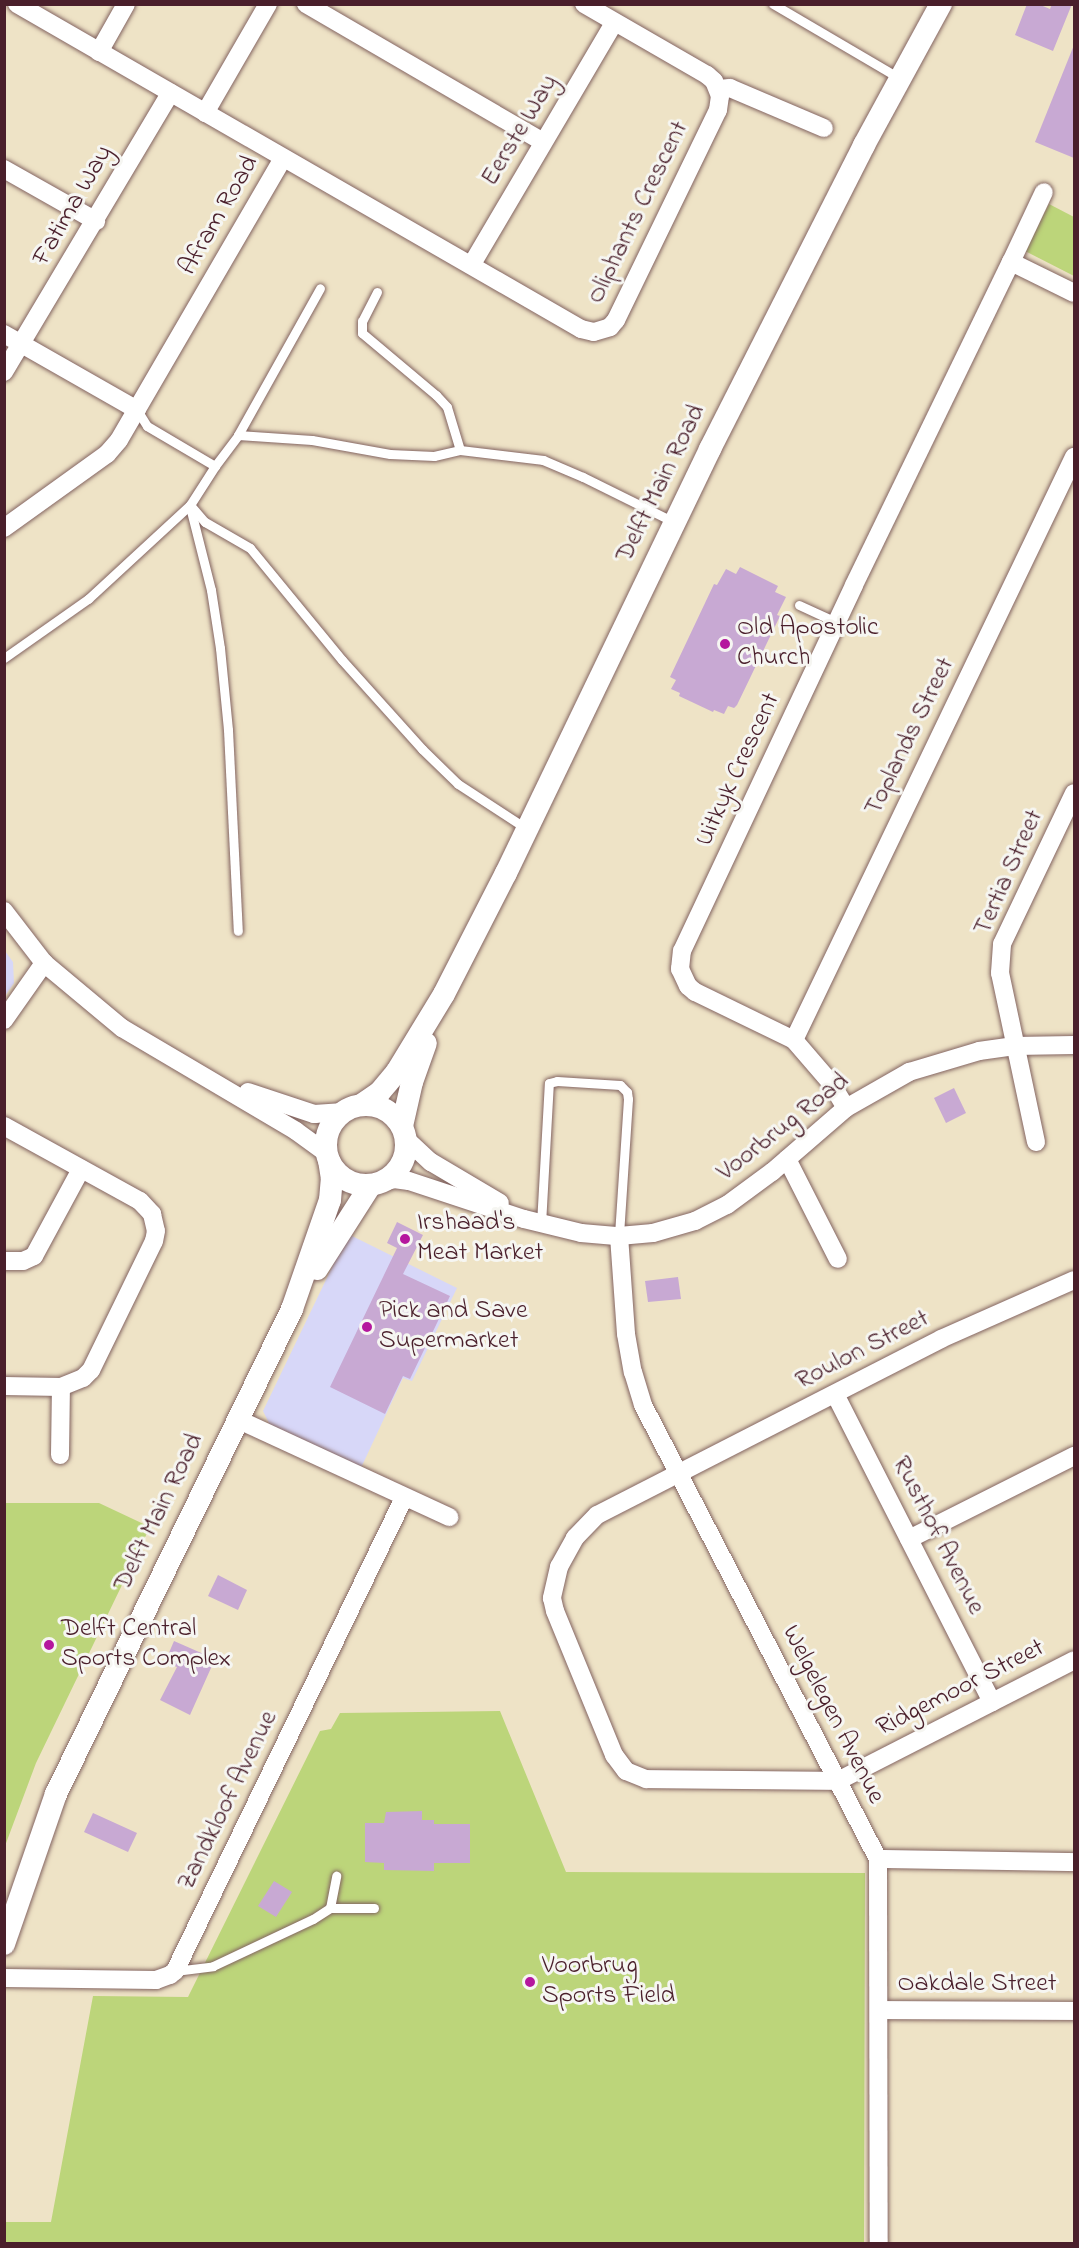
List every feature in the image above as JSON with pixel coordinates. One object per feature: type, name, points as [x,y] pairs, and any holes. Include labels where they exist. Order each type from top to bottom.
[{"type":"street","name":"Afram Road","points":[[4,528],[106,454],[119,440],[283,159],[17,4]]},
{"type":"street","points":[[99,52],[126,4]]},
{"type":"street","points":[[205,113],[268,4]]},
{"type":"street","points":[[306,4],[543,142]]},
{"type":"street","points":[[584,4],[707,75],[718,89],[730,88],[824,128]]},
{"type":"street","name":"Delft Main Road","points":[[353,1109],[386,1086],[444,994],[527,829],[675,523],[838,198],[941,4]]},
{"type":"street","name":"Eerste Way","points":[[472,264],[614,23]]},
{"type":"street","name":"Oliphants Crescent","points":[[283,159],[472,264],[581,328],[594,332],[609,327],[616,320],[718,110],[718,89]]},
{"type":"street","name":"Fatima Way","points":[[4,372],[23,345],[170,93]]},
{"type":"street","points":[[4,169],[96,221]]},
{"type":"street","name":"Uitkyk Crescent","points":[[846,1108],[831,1083],[794,1040],[695,992],[683,978],[680,961],[836,622],[1044,192]]},
{"type":"street","points":[[1011,262],[1074,293]]},
{"type":"street","points":[[4,334],[137,410]]},
{"type":"street","name":"Toplands Street","points":[[794,1040],[1074,457]]},
{"type":"street","name":"Tertia Street","points":[[1036,1142],[1000,973],[1002,944],[1074,793]]},
{"type":"street","points":[[4,911],[44,963],[122,1028],[302,1135],[328,1157],[341,1177],[350,1182],[377,1184],[394,1175],[402,1165],[406,1153],[404,1133],[389,1112],[371,1105],[324,1115],[302,1112],[206,1077]]},
{"type":"street","points":[[4,1020],[44,963]]},
{"type":"street","name":"Delft Main Road","points":[[404,1133],[415,1073],[444,994]]},
{"type":"street","name":"Voorbrug Road","points":[[377,1184],[394,1179],[410,1181],[533,1221],[581,1233],[619,1236],[653,1233],[706,1216],[744,1194],[846,1108],[885,1084],[926,1066],[979,1051],[1015,1046],[1074,1045]]},
{"type":"street","points":[[328,1157],[329,1130],[353,1109]]},
{"type":"street","points":[[4,1126],[140,1201],[152,1214],[156,1231],[154,1241],[91,1370],[73,1384],[61,1387],[4,1386]]},
{"type":"street","name":"Voorbrug Road","points":[[404,1133],[430,1162],[533,1221]]},
{"type":"street","name":"Delft Main Road","points":[[4,1944],[56,1794],[292,1308],[314,1253],[330,1200],[332,1179],[328,1157]]},
{"type":"street","points":[[787,1159],[838,1259]]},
{"type":"street","points":[[4,1261],[29,1260],[39,1251],[81,1169]]},
{"type":"street","name":"Delft Main Road","points":[[292,1308],[377,1184]]},
{"type":"street","name":"Welgelegen Avenue","points":[[619,1236],[626,1335],[633,1372],[643,1405],[878,1859],[879,2244]]},
{"type":"street","name":"Roulon Street","points":[[838,1780],[646,1779],[626,1771],[614,1755],[555,1611],[553,1586],[574,1538],[597,1515],[643,1490],[678,1475],[941,1339],[1074,1280]]},
{"type":"street","points":[[60,1455],[61,1387]]},
{"type":"street","name":"Rusthof Avenue","points":[[835,1394],[992,1702]]},
{"type":"street","points":[[237,1419],[449,1517]]},
{"type":"street","points":[[909,1539],[1074,1456]]},
{"type":"street","name":"Zandkloof Avenue","points":[[175,1971],[404,1498]]},
{"type":"street","name":"Ridgemoor Street","points":[[838,1780],[1074,1660]]},
{"type":"street","points":[[878,1859],[1074,1862]]},
{"type":"street","points":[[4,1977],[156,1980],[170,1976],[175,1971]]},
{"type":"street","name":"Oakdale Street","points":[[879,2010],[1074,2011]]},
{"type":"lane","points":[[773,4],[901,79]]},
{"type":"lane","points":[[4,658],[88,599],[190,505],[238,435],[320,288]]},
{"type":"lane","points":[[377,292],[362,321],[362,333],[436,395],[447,407],[460,450]]},
{"type":"lane","points":[[137,410],[147,426],[215,466]]},
{"type":"lane","points":[[238,435],[312,440],[390,454],[434,456],[460,450],[543,460],[583,477],[675,523]]},
{"type":"lane","points":[[190,505],[205,522],[250,548],[342,660],[436,763],[458,784],[527,829]]},
{"type":"lane","points":[[190,505],[211,590],[220,648],[228,730],[238,932]]},
{"type":"lane","points":[[799,604],[836,622]]},
{"type":"lane","points":[[533,1221],[549,1083],[557,1081],[621,1085],[627,1092],[628,1099],[619,1236]]},
{"type":"lane","points":[[330,1908],[336,1876]]},
{"type":"lane","points":[[175,1971],[213,1966],[313,1919],[330,1908],[374,1908]]},
{"type":"shaded area","points":[[5,951],[13,962],[14,983],[5,996]]},
{"type":"shaded area","points":[[348,1234],[457,1288],[412,1381],[403,1378],[360,1470],[270,1425],[263,1411]]},
{"type":"green space","points":[[1049,204],[1074,217],[1074,276],[1025,251]]},
{"type":"green space","name":"Delft Central Sports Complex","points":[[5,1503],[99,1503],[150,1527],[36,1763],[5,1846]]},
{"type":"green space","name":"Voorbrug Sports Field","points":[[500,1711],[566,1872],[865,1873],[864,2243],[5,2244],[5,2222],[51,2222],[93,1996],[188,1997],[320,1731],[331,1729],[340,1713]]},
{"type":"building","points":[[1027,4],[1038,4],[1050,9],[1052,4],[1072,4],[1053,51],[1015,35]]},
{"type":"building","points":[[1074,45],[1074,158],[1035,142]]},
{"type":"building","name":"Old Apostolic Church","points":[[740,567],[778,586],[775,592],[786,597],[777,615],[780,616],[737,705],[734,708],[728,706],[724,714],[714,710],[713,712],[679,696],[680,693],[671,689],[676,680],[670,677],[714,584],[717,585],[726,569],[736,574]]},
{"type":"building","points":[[954,1088],[966,1113],[946,1123],[934,1098]]},
{"type":"building","points":[[397,1222],[423,1235],[403,1274],[450,1296],[410,1379],[403,1376],[385,1414],[330,1387],[397,1248],[387,1243]]},
{"type":"building","points":[[678,1277],[681,1299],[648,1302],[645,1281]]},
{"type":"building","points":[[218,1575],[247,1590],[238,1610],[208,1596]]},
{"type":"building","points":[[174,1641],[215,1659],[190,1715],[160,1700],[177,1667],[165,1662]]},
{"type":"building","points":[[422,1811],[422,1820],[434,1820],[434,1824],[470,1824],[470,1863],[434,1863],[434,1871],[384,1870],[384,1863],[365,1862],[365,1823],[384,1823],[386,1812]]},
{"type":"building","points":[[93,1813],[137,1833],[128,1852],[84,1832]]},
{"type":"building","points":[[274,1881],[292,1892],[276,1917],[258,1906]]},
{"type":"place","name":"Old Apostolic Church","points":[[725,644]]},
{"type":"place","name":"Irshaad's Meat Market","points":[[405,1239]]},
{"type":"place","name":"Pick and Save Supermarket","points":[[367,1327]]},
{"type":"place","name":"Delft Central Sports Complex","points":[[49,1645]]},
{"type":"place","name":"Voorbrug Sports Field","points":[[530,1982]]}]
